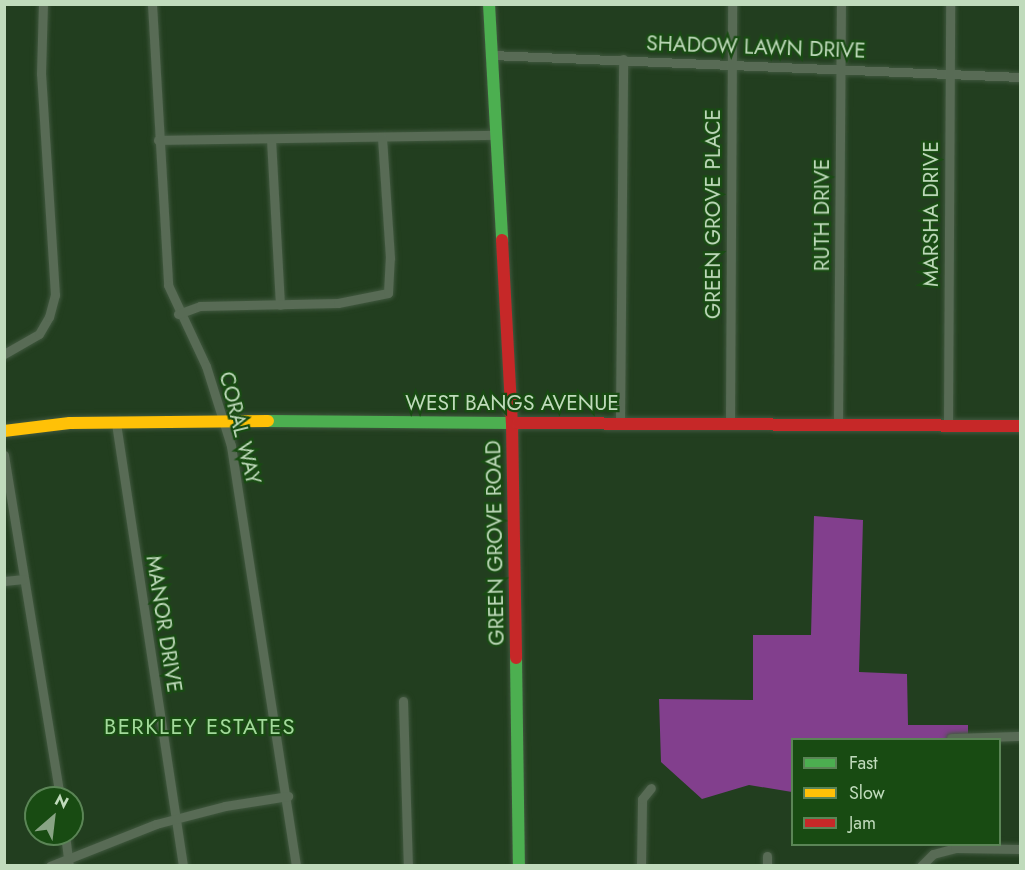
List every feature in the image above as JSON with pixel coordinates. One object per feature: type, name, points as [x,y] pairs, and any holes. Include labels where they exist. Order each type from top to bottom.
[{"type":"street","points":[[4,354],[39,334],[50,317],[55,295],[41,74],[42,4]]},
{"type":"street","name":"CORAL WAY","points":[[153,4],[158,140],[168,285],[178,314],[206,366],[224,423],[288,796],[296,866]]},
{"type":"street","name":"GREEN GROVE ROAD","points":[[489,4],[512,424],[519,866]]},
{"type":"street","name":"GREEN GROVE PLACE","points":[[730,424],[732,4]]},
{"type":"street","name":"RUTH DRIVE","points":[[838,425],[841,4]]},
{"type":"street","name":"MARSHA DRIVE","points":[[948,424],[950,4]]},
{"type":"street","name":"SHADOW LAWN DRIVE","points":[[491,55],[1020,76]]},
{"type":"street","points":[[620,423],[623,59]]},
{"type":"street","points":[[158,140],[495,135]]},
{"type":"street","points":[[178,314],[200,306],[338,303],[388,293],[391,277],[382,137]]},
{"type":"street","points":[[271,139],[280,304]]},
{"type":"street","name":"WEST BANGS AVENUE","points":[[4,431],[50,424],[116,423],[1020,426]]},
{"type":"street","name":"MANOR DRIVE","points":[[116,423],[183,866]]},
{"type":"street","points":[[4,455],[58,786]]},
{"type":"street","points":[[4,581],[24,579]]},
{"type":"street","points":[[403,701],[408,866]]},
{"type":"street","points":[[951,738],[1020,736]]},
{"type":"street","points":[[641,866],[642,799],[651,788]]},
{"type":"street","points":[[50,866],[69,861],[177,819],[288,796]]},
{"type":"street","points":[[67,846],[69,861]]},
{"type":"street","points":[[921,866],[933,854],[955,849],[1020,849]]},
{"type":"shaded area","points":[[814,516],[863,520],[859,672],[907,674],[908,725],[968,725],[968,738],[791,738],[791,792],[749,785],[702,799],[661,762],[659,699],[753,700],[753,635],[811,635]]},
{"type":"traffic: fast","points":[[489,4],[502,240]]},
{"type":"traffic: fast","points":[[268,421],[518,423]]},
{"type":"traffic: fast","points":[[516,658],[519,866]]},
{"type":"traffic: slow","points":[[4,431],[70,423],[268,421]]},
{"type":"traffic: jam","points":[[502,240],[512,424],[516,658]]},
{"type":"traffic: jam","points":[[518,423],[1020,426]]},
{"type":"district","name":"BERKLEY ESTATES","points":[[200,727]]}]
